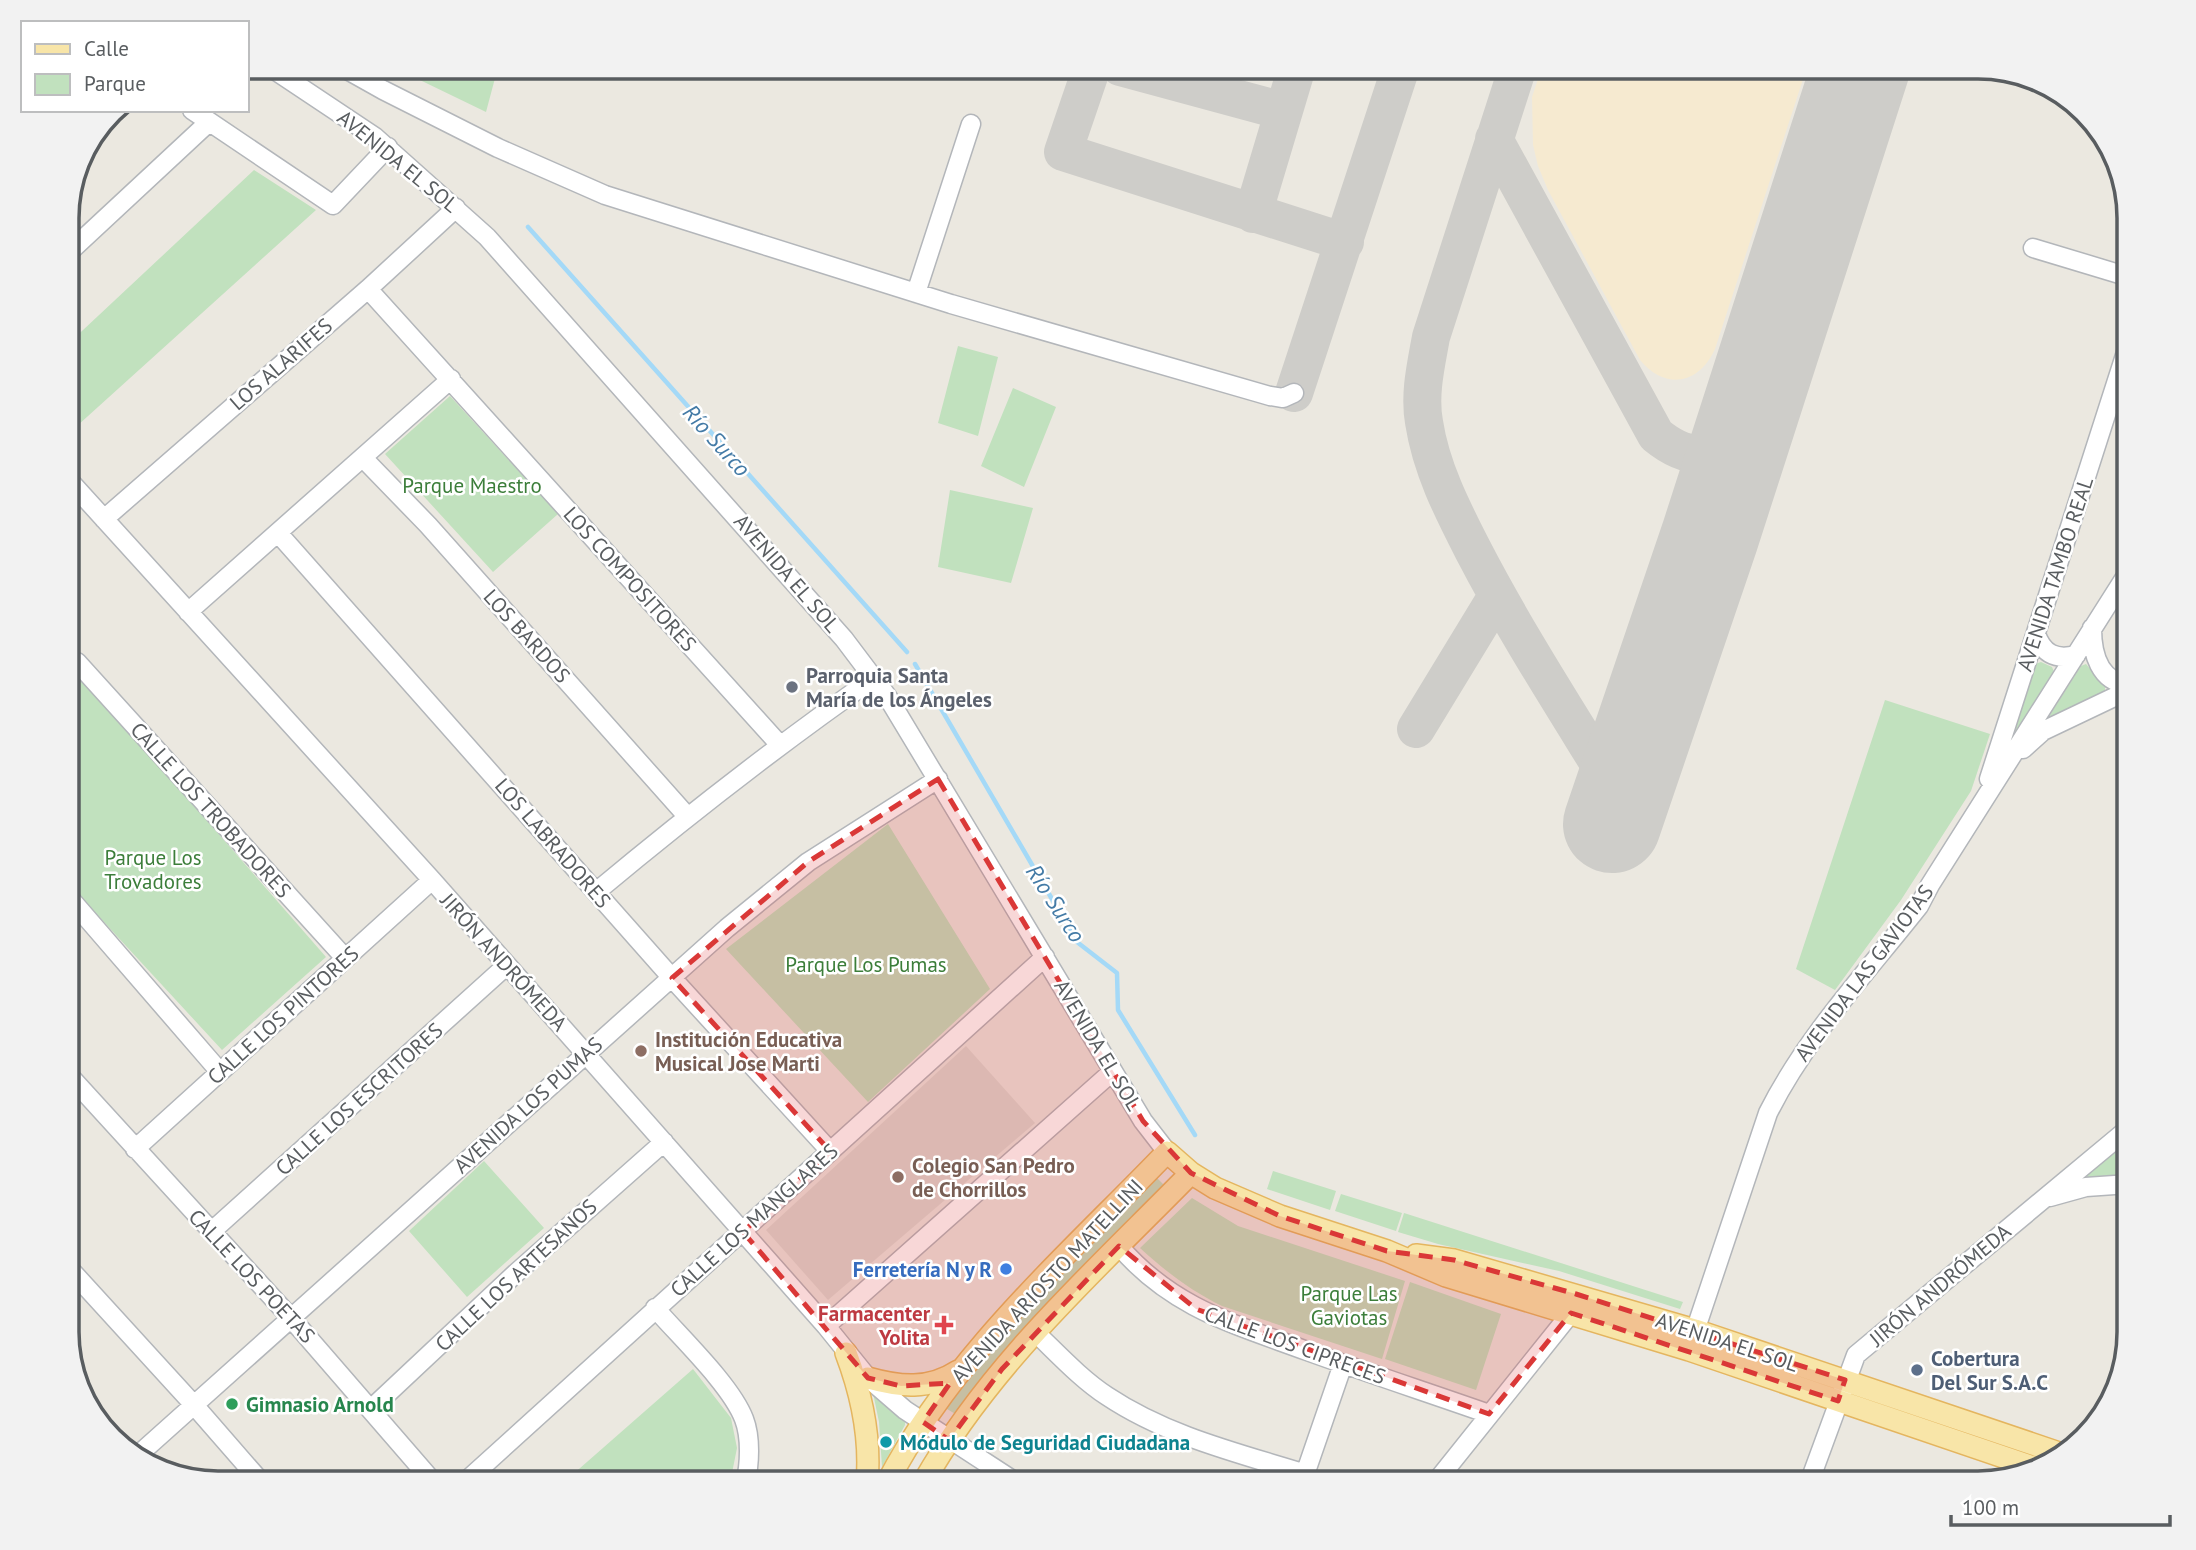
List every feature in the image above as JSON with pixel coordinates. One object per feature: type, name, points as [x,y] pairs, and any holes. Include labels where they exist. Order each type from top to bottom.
[{"type":"main road","name":"AVENIDA EL SOL","points":[[1167,1152],[1191,1173],[1215,1188],[1280,1216],[1387,1251],[1454,1260],[1574,1304],[1692,1340],[1845,1380],[2052,1450]]},
{"type":"main road","name":"AVENIDA ARIOSTO MATELLINI","points":[[894,1471],[923,1422],[962,1368],[1012,1312],[1167,1152]]},
{"type":"main road","name":"AVENIDA ARIOSTO MATELLINI","points":[[930,1471],[975,1402],[1035,1332],[1191,1173]]},
{"type":"main road","name":"AVENIDA EL SOL","points":[[1692,1340],[1838,1401],[2023,1464]]},
{"type":"main road","points":[[846,1353],[858,1387],[865,1422],[867,1471]]},
{"type":"main road","points":[[868,1378],[901,1386],[923,1385],[943,1380],[962,1368]]},
{"type":"street","name":"AVENIDA EL SOL","points":[[290,79],[388,147],[487,237],[826,618],[874,677],[1143,1121],[1167,1152]]},
{"type":"street","points":[[364,79],[498,148],[605,195],[916,293],[1270,396],[1283,398],[1294,393]]},
{"type":"street","points":[[195,112],[333,205],[388,147]]},
{"type":"street","points":[[79,243],[209,122]]},
{"type":"street","points":[[916,293],[971,124]]},
{"type":"street","name":"LOS ALARIFES","points":[[104,519],[457,208]]},
{"type":"street","points":[[2033,248],[2117,273]]},
{"type":"street","name":"LOS COMPOSITORES","points":[[368,289],[779,744]]},
{"type":"street","points":[[188,612],[364,459],[451,379]]},
{"type":"street","name":"AVENIDA TAMBO REAL","points":[[1981,804],[2117,383]]},
{"type":"street","name":"LOS BARDOS","points":[[364,459],[469,571],[687,816]]},
{"type":"street","name":"JIRÓN ANDRÓMEDA","points":[[79,491],[432,880],[826,1326],[868,1378],[948,1440],[998,1471]]},
{"type":"street","name":"LOS LABRADORES","points":[[278,533],[672,978],[830,1151]]},
{"type":"street","name":"AVENIDA LAS GAVIOTAS","points":[[1692,1340],[1768,1113],[1784,1080],[1919,906],[2117,590]]},
{"type":"street","points":[[2092,627],[2095,660],[2117,682]]},
{"type":"street","points":[[2036,634],[2039,645],[2052,655],[2067,657],[2076,654]]},
{"type":"street","name":"CALLE LOS TROBADORES","points":[[79,669],[345,958]]},
{"type":"street","points":[[596,892],[779,744],[874,677]]},
{"type":"street","points":[[1981,804],[2035,737],[2117,695]]},
{"type":"street","name":"AVENIDA LOS PUMAS","points":[[144,1450],[727,928],[808,862],[938,779]]},
{"type":"street","name":"CALLE LOS PINTORES","points":[[135,1149],[432,880]]},
{"type":"street","points":[[79,909],[220,1072]]},
{"type":"street","name":"CALLE LOS MANGLARES","points":[[477,1471],[1045,957]]},
{"type":"street","name":"CALLE LOS ESCRITORES","points":[[212,1231],[506,966]]},
{"type":"street","points":[[826,1326],[1113,1071]]},
{"type":"street","name":"CALLE LOS POETAS","points":[[79,1086],[291,1318],[424,1471]]},
{"type":"street","name":"JIRÓN ANDRÓMEDA","points":[[1813,1471],[1845,1380],[1857,1355],[2117,1139]]},
{"type":"street","name":"CALLE LOS ARTESANOS","points":[[371,1409],[516,1273],[664,1142]]},
{"type":"street","points":[[2044,1198],[2085,1187],[2117,1185]]},
{"type":"street","name":"CALLE LOS CIPRECES","points":[[1119,1246],[1159,1284],[1196,1309],[1343,1364],[1489,1413]]},
{"type":"street","points":[[79,1279],[252,1471]]},
{"type":"street","points":[[1444,1471],[1574,1304]]},
{"type":"street","points":[[655,1308],[727,1391],[740,1410],[747,1430],[747,1471]]},
{"type":"street","points":[[1035,1332],[1094,1387],[1152,1422],[1282,1471]]},
{"type":"street","points":[[1307,1471],[1343,1364]]},
{"type":"highlighted area","points":[[938,779],[1143,1121],[1191,1173],[1280,1216],[1387,1251],[1454,1260],[1576,1294],[1845,1380],[1838,1401],[1571,1313],[1489,1414],[1196,1309],[1119,1246],[1002,1369],[949,1440],[923,1422],[950,1383],[901,1386],[868,1378],[743,1232],[830,1151],[672,978],[808,862]]},
{"type":"shaded area","name":"Colegio San Pedro de Chorrillos","points":[[966,1046],[1035,1123],[828,1300],[766,1230]]},
{"type":"green space","points":[[418,79],[495,79],[486,112]]},
{"type":"green space","points":[[254,170],[316,210],[79,424],[79,334]]},
{"type":"green space","points":[[958,346],[998,357],[978,436],[938,423]]},
{"type":"green space","points":[[1013,388],[1056,407],[1024,487],[981,466]]},
{"type":"green space","name":"Parque Maestro","points":[[450,396],[558,514],[493,572],[385,454]]},
{"type":"green space","points":[[950,490],[1033,508],[1011,583],[938,567]]},
{"type":"green space","points":[[2041,662],[2052,667],[2055,674],[2011,738],[2033,669],[2035,664]]},
{"type":"green space","points":[[2086,664],[2105,686],[2105,694],[2046,721],[2081,666]]},
{"type":"green space","name":"Parque Los Trovadores","points":[[79,674],[326,957],[222,1050],[79,895]]},
{"type":"green space","points":[[1885,700],[1990,734],[1971,791],[1901,900],[1835,990],[1796,969]]},
{"type":"green space","name":"Parque Los Pumas","points":[[888,824],[990,989],[868,1102],[726,949]]},
{"type":"green space","points":[[2117,1144],[2117,1176],[2084,1180],[2081,1177]]},
{"type":"green space","points":[[484,1161],[544,1228],[467,1297],[409,1231]]},
{"type":"green space","points":[[1273,1171],[1336,1191],[1330,1210],[1267,1189]]},
{"type":"green space","points":[[1155,1176],[1167,1188],[957,1415],[942,1406],[986,1350]]},
{"type":"green space","points":[[1341,1194],[1402,1213],[1396,1231],[1335,1211]]},
{"type":"green space","name":"Parque Las Gaviotas","points":[[1192,1198],[1238,1226],[1405,1281],[1382,1359],[1222,1306],[1159,1265],[1140,1248]]},
{"type":"green space","points":[[1404,1213],[1683,1302],[1680,1309],[1559,1271],[1438,1244],[1398,1232]]},
{"type":"green space","points":[[1410,1282],[1501,1314],[1476,1390],[1385,1359]]},
{"type":"green space","points":[[693,1369],[731,1418],[737,1448],[732,1471],[577,1471]]},
{"type":"green space","points":[[875,1387],[905,1421],[882,1467],[879,1422],[872,1388]]},
{"type":"sand","points":[[1538,79],[1803,79],[1715,349],[1700,370],[1691,376],[1671,379],[1660,376],[1640,360],[1548,190],[1538,166],[1533,145],[1532,97]]},
{"type":"waterway","name":"Río Surco","points":[[528,227],[907,652]]},
{"type":"waterway","name":"Río Surco","points":[[915,664],[1077,942],[1117,973],[1118,1010],[1195,1135]]},
{"type":"taxiway","points":[[1088,79],[1063,152],[1345,242]]},
{"type":"taxiway","points":[[1164,79],[1283,111]]},
{"type":"taxiway","points":[[1253,214],[1293,79]]},
{"type":"taxiway","points":[[1294,393],[1397,79]]},
{"type":"taxiway","points":[[1514,79],[1431,337],[1423,390],[1424,422],[1437,472],[1473,550],[1526,644],[1620,798]]},
{"type":"taxiway","points":[[1494,139],[1656,435],[1679,450],[1700,454],[1721,448],[1743,432]]},
{"type":"taxiway","points":[[1416,729],[1497,596]]},
{"type":"runway","points":[[1612,824],[1710,536],[1857,79]]},
{"type":"place","name":"Parroquia Santa María de los Ángeles","points":[[792,687]]},
{"type":"place","name":"Institución Educativa Musical Jose Marti","points":[[641,1051]]},
{"type":"place","name":"Colegio San Pedro de Chorrillos","points":[[898,1177]]},
{"type":"place","name":"Ferretería N y R","points":[[1006,1269]]},
{"type":"place","name":"Farmacenter Yolita","points":[[944,1325]]},
{"type":"place","name":"Cobertura Del Sur S.A.C","points":[[1917,1370]]},
{"type":"place","name":"Gimnasio Arnold","points":[[232,1404]]},
{"type":"place","name":"Módulo de Seguridad Ciudadana","points":[[886,1442]]}]
